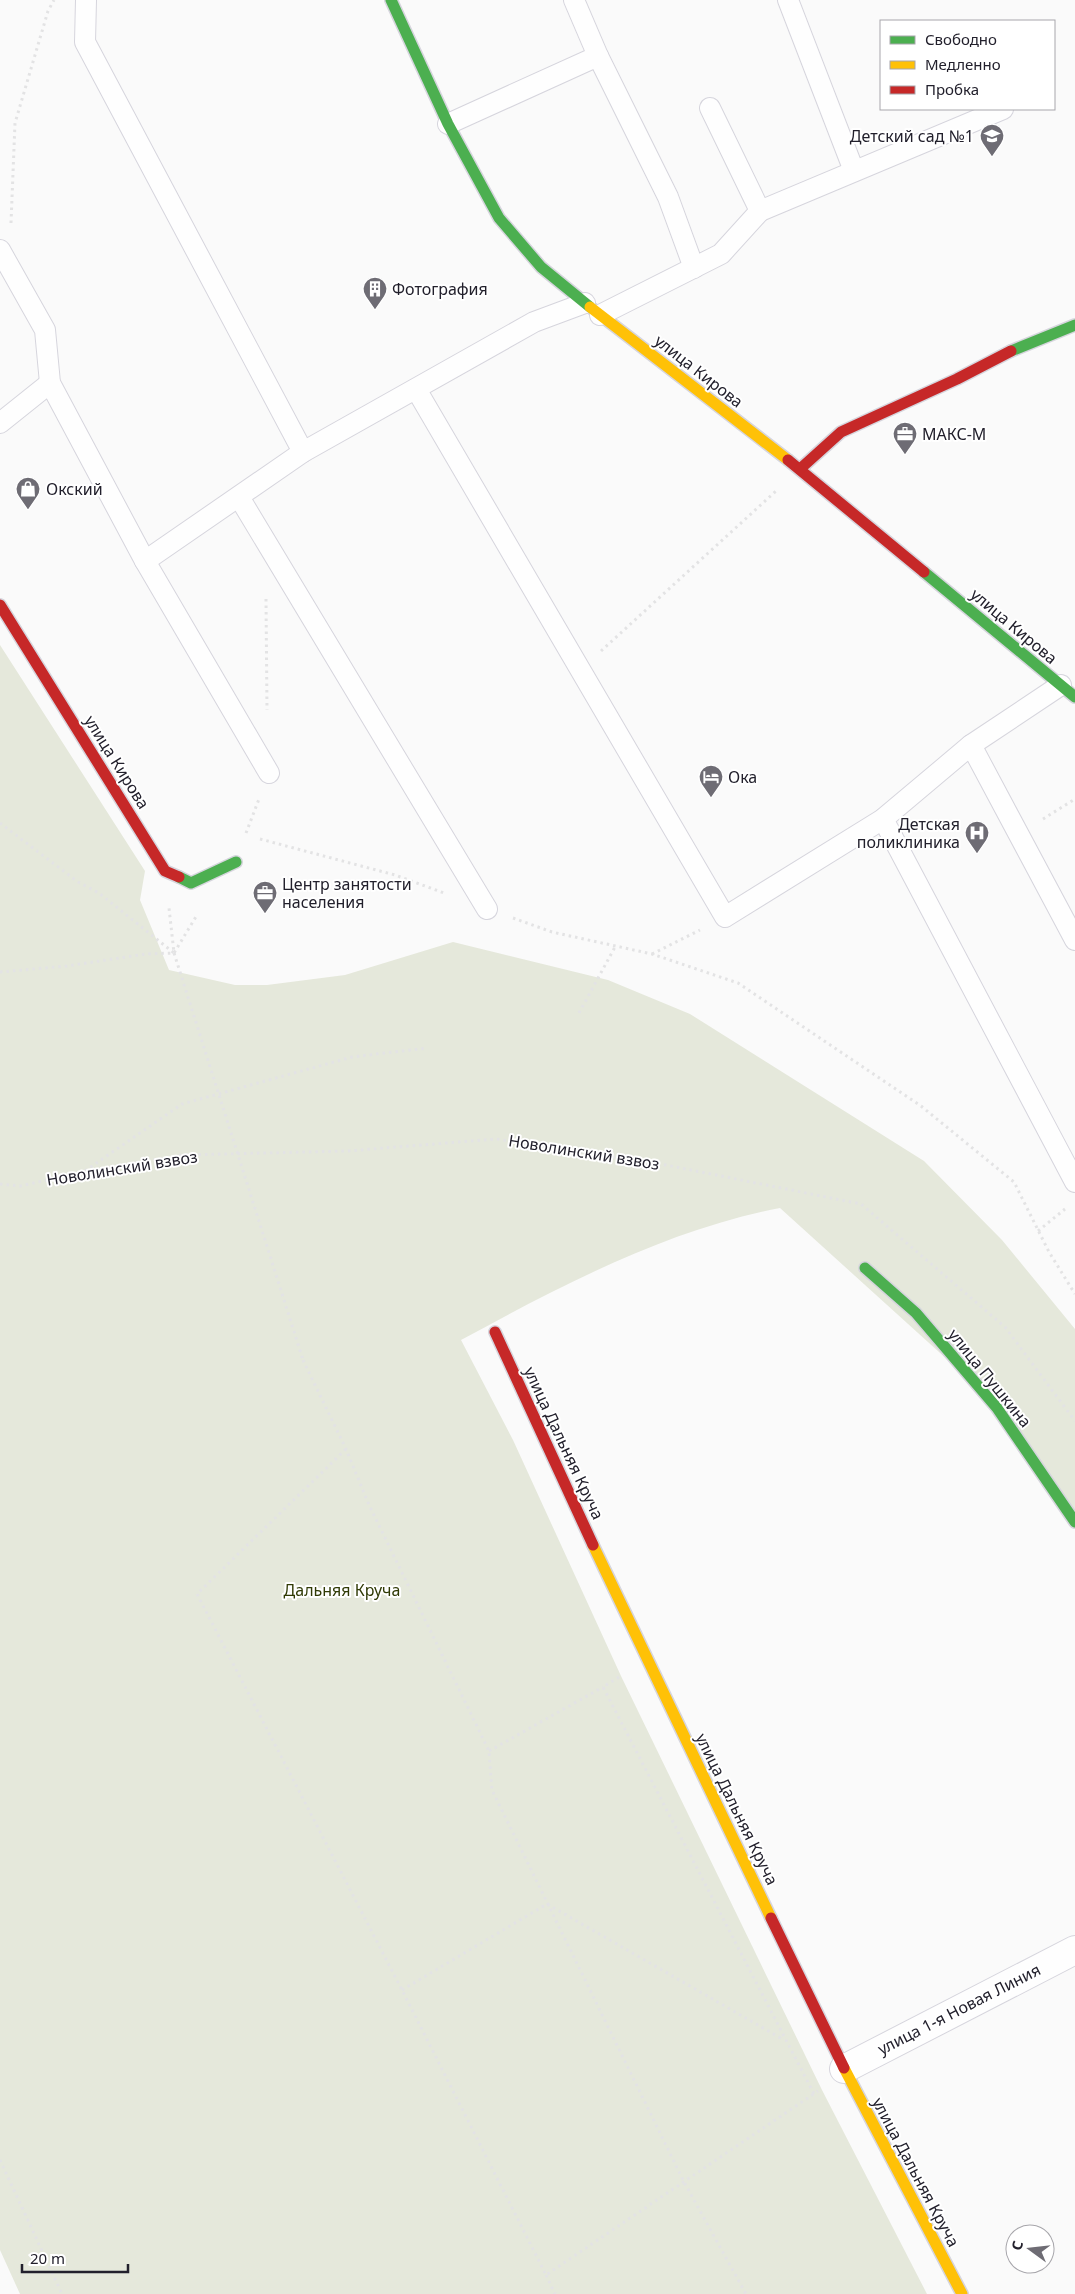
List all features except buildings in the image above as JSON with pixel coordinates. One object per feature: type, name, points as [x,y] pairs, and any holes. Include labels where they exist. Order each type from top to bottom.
[{"type":"street","name":"улица Кирова","points":[[391,0],[448,124],[499,218],[541,268],[800,469],[1068,691]]},
{"type":"street","points":[[800,469],[841,432],[957,379],[1011,351],[1075,325]]},
{"type":"street","name":"улица Кирова","points":[[0,605],[166,871]]},
{"type":"street","points":[[166,871],[190,883],[236,862]]},
{"type":"street","name":"улица Пушкина","points":[[865,1268],[916,1313],[997,1408],[1075,1522]]},
{"type":"street","name":"улица Дальняя Круча","points":[[495,1332],[633,1633],[844,2068],[962,2294]]},
{"type":"street","name":"улица 1-я Новая Линия","points":[[844,2068],[1075,1950]]},
{"type":"lane","points":[[86,0],[85,42],[304,452]]},
{"type":"lane","points":[[574,0],[598,56],[668,196],[694,268]]},
{"type":"lane","points":[[788,0],[854,171]]},
{"type":"lane","points":[[448,124],[598,56]]},
{"type":"lane","points":[[710,108],[760,211]]},
{"type":"lane","points":[[144,561],[304,452],[534,322],[592,309],[694,268],[721,254],[760,211],[1001,110]]},
{"type":"lane","points":[[4,258],[45,330],[50,383],[144,561],[269,772]]},
{"type":"lane","points":[[0,423],[50,383]]},
{"type":"lane","points":[[416,389],[725,916],[883,819],[971,745],[1068,691]]},
{"type":"lane","points":[[238,498],[487,908]]},
{"type":"lane","points":[[971,745],[1075,940]]},
{"type":"lane","points":[[883,819],[1075,1182]]},
{"type":"path","points":[[4,258],[15,123],[48,11],[54,0]]},
{"type":"path","points":[[580,670],[800,469]]},
{"type":"path","points":[[266,592],[267,719]]},
{"type":"path","points":[[269,772],[245,835],[395,875],[552,932],[652,954],[738,983],[921,1106],[1014,1182],[1038,1231],[1075,1294]]},
{"type":"path","points":[[1018,834],[1075,800]]},
{"type":"path","points":[[0,823],[78,882],[99,893],[174,953]]},
{"type":"path","points":[[166,871],[174,953],[303,1360],[346,1449],[373,1514],[489,1751],[492,1790],[684,2182],[746,2294]]},
{"type":"path","points":[[174,953],[198,913]]},
{"type":"path","points":[[652,954],[725,916]]},
{"type":"path","points":[[579,1013],[616,947]]},
{"type":"path","points":[[0,972],[174,953]]},
{"type":"path","points":[[84,1172],[182,1104],[352,1057],[427,1048]]},
{"type":"path","name":"Новолинский взвоз","points":[[0,1184],[20,1186],[84,1172],[182,1155],[347,1151],[496,1139],[666,1165],[862,1204],[1005,1327],[1075,1421]]},
{"type":"path","points":[[1038,1231],[1068,1207]]},
{"type":"path","points":[[346,1449],[197,1594],[402,1990],[555,2294]]},
{"type":"path","points":[[489,1751],[621,1676],[633,1633]]},
{"type":"path","points":[[603,1687],[814,2094]]},
{"type":"path","points":[[402,1990],[547,1904]]},
{"type":"path","points":[[547,1904],[786,2041]]},
{"type":"path","points":[[546,2275],[822,2090],[844,2068]]},
{"type":"path","points":[[0,2160],[62,2294]]},
{"type":"green space","name":"Дальняя Круча","points":[[0,645],[145,871],[140,900],[169,970],[235,985],[267,985],[345,975],[453,942],[608,980],[690,1014],[924,1161],[1002,1240],[1075,1329],[1075,1518],[971,1381],[780,1208],[697,1230],[656,1245],[538,1299],[461,1340],[513,1440],[621,1676],[822,2090],[927,2294],[20,2294],[0,2250]]},
{"type":"traffic: fast","points":[[391,0],[448,124],[499,218],[541,267],[590,307]]},
{"type":"traffic: fast","points":[[1011,351],[1075,325]]},
{"type":"traffic: fast","points":[[924,572],[1075,697]]},
{"type":"traffic: fast","points":[[179,877],[191,883],[236,862]]},
{"type":"traffic: fast","points":[[865,1268],[916,1313],[997,1408],[1075,1522]]},
{"type":"traffic: slow","points":[[590,307],[788,460]]},
{"type":"traffic: slow","points":[[593,1545],[771,1918]]},
{"type":"traffic: slow","points":[[844,2068],[962,2294]]},
{"type":"traffic: jam","points":[[800,469],[841,432],[957,379],[1011,351]]},
{"type":"traffic: jam","points":[[788,460],[924,572]]},
{"type":"traffic: jam","points":[[0,605],[165,871],[179,877]]},
{"type":"traffic: jam","points":[[495,1332],[593,1545]]},
{"type":"traffic: jam","points":[[771,1918],[844,2068]]},
{"type":"place","name":"Детский сад №1","points":[[992,157]]},
{"type":"place","name":"Фотография","points":[[375,310]]},
{"type":"place","name":"МАКС-М","points":[[905,455]]},
{"type":"place","name":"Окский","points":[[28,510]]},
{"type":"place","name":"Ока","points":[[711,798]]},
{"type":"place","name":"Детская поликлиника","points":[[977,854]]},
{"type":"place","name":"Центр занятости населения","points":[[265,914]]}]
